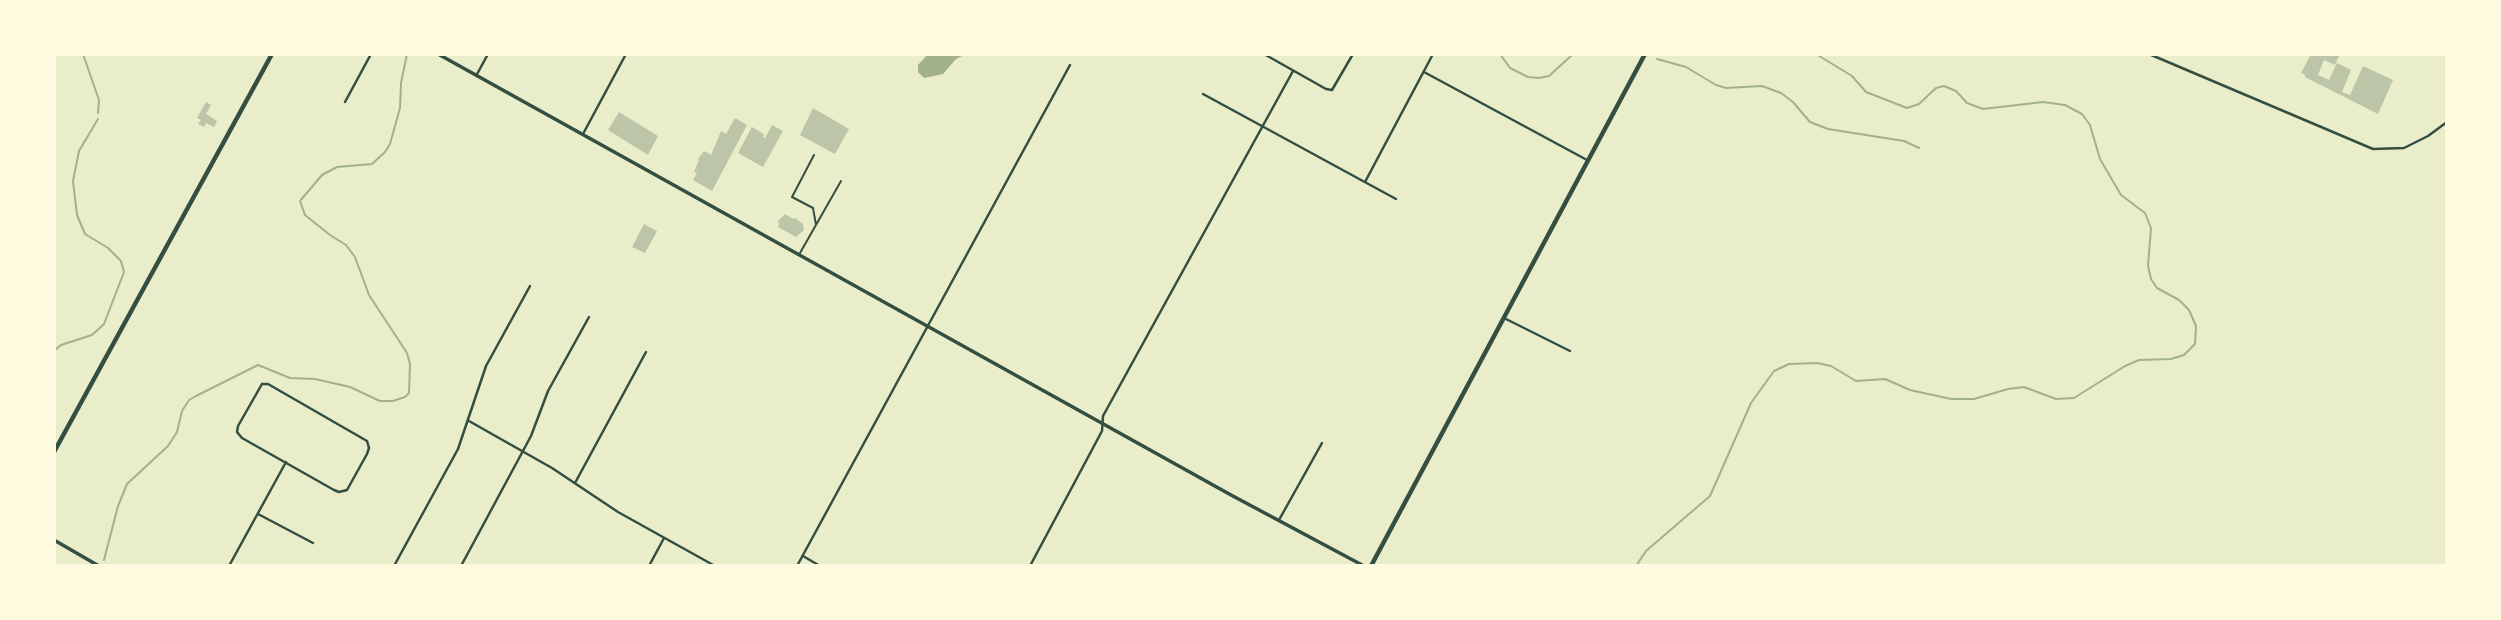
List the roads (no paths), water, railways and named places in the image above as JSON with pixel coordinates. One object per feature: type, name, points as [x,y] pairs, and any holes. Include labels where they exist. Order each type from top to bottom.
[{"type":"main road","points":[[54,452],[272,54]]},
{"type":"main road","points":[[1371,566],[1645,54]]},
{"type":"street","points":[[345,102],[371,54]]},
{"type":"street","points":[[438,54],[1364,566]]},
{"type":"street","points":[[476,76],[488,54]]},
{"type":"street","points":[[583,134],[626,54]]},
{"type":"street","points":[[1264,54],[1332,90],[1353,54]]},
{"type":"street","points":[[1365,183],[1433,54]]},
{"type":"street","points":[[2149,54],[2373,149],[2404,148],[2428,136],[2447,122]]},
{"type":"street","points":[[797,566],[1070,65]]},
{"type":"street","points":[[1030,566],[1102,431],[1101,422],[1293,71]]},
{"type":"street","points":[[1424,72],[1588,161]]},
{"type":"street","points":[[1203,94],[1396,199]]},
{"type":"street","points":[[394,566],[458,449],[486,366],[530,286]]},
{"type":"street","points":[[461,566],[535,427],[548,391],[589,317]]},
{"type":"street","points":[[1504,318],[1570,351]]},
{"type":"street","points":[[575,483],[646,352]]},
{"type":"street","points":[[262,384],[268,384],[365,438],[369,444],[368,454],[350,486],[343,492],[334,490],[286,462],[242,438],[237,432],[262,384]]},
{"type":"street","points":[[469,421],[523,451],[603,503],[715,566]]},
{"type":"street","points":[[1279,521],[1322,443]]},
{"type":"street","points":[[229,566],[286,462]]},
{"type":"street","points":[[258,514],[313,543]]},
{"type":"street","points":[[649,566],[664,538]]},
{"type":"street","points":[[56,542],[99,566]]},
{"type":"street","points":[[803,556],[820,566]]},
{"type":"lane","points":[[814,155],[792,197],[813,208],[816,225]]},
{"type":"lane","points":[[800,254],[841,181]]},
{"type":"waterway","points":[[83,54],[99,100],[98,113]]},
{"type":"waterway","points":[[104,560],[118,506],[127,484],[168,446],[177,432],[182,411],[189,400],[196,396],[258,365],[290,378],[315,379],[350,387],[380,401],[393,401],[409,393],[410,364],[407,353],[369,295],[355,257],[346,245],[305,215],[300,201],[322,175],[337,167],[372,164],[385,152],[390,144],[400,108],[401,83],[407,54]]},
{"type":"waterway","points":[[1500,54],[1510,68],[1528,77],[1539,78],[1549,76],[1572,55]]},
{"type":"waterway","points":[[1636,566],[1646,551],[1710,496],[1751,403],[1774,371],[1789,364],[1817,363],[1831,366],[1856,381],[1885,379],[1910,390],[1951,399],[1974,399],[2024,387],[2056,399],[2074,398],[2139,360],[2171,359],[2184,355],[2195,344],[2196,326],[2189,310],[2179,300],[2157,288],[2151,279],[2148,266],[2151,228],[2145,213],[2121,195],[2100,159],[2090,125],[2082,114],[2065,105],[2043,102],[1983,109],[1967,103],[1956,91],[1944,86],[1936,88],[1919,104],[1907,108],[1866,92],[1852,76],[1816,54]]},
{"type":"waterway","points":[[1657,59],[1686,67],[1726,88],[1762,86],[1781,93],[1793,102],[1810,122],[1828,129],[1904,141],[1919,148]]},
{"type":"waterway","points":[[54,351],[61,345],[92,335],[104,324],[124,272],[121,261],[108,248],[85,234],[77,215],[73,181],[79,151],[98,119]]}]
